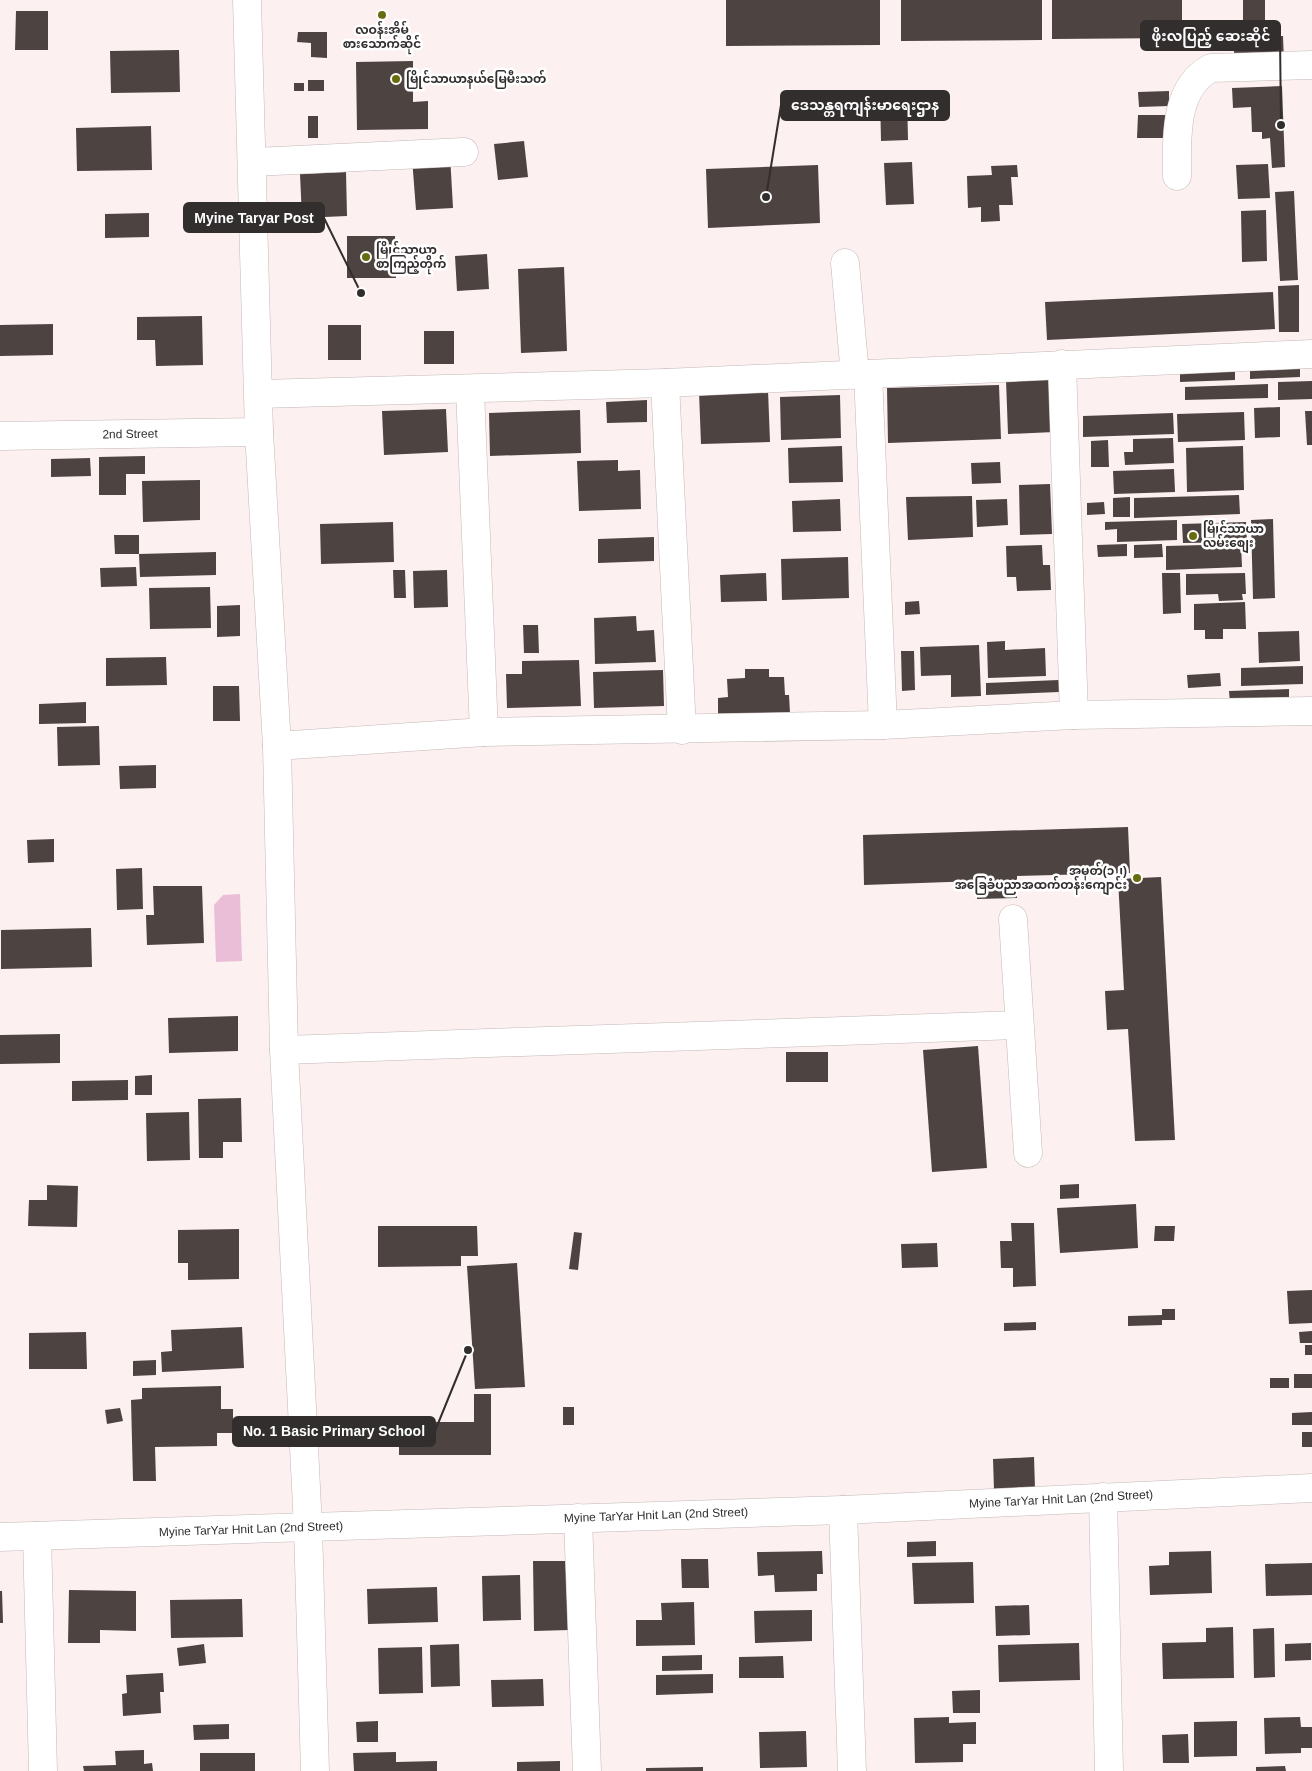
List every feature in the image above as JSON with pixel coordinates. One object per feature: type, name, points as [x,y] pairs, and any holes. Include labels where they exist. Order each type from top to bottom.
[{"type":"street","points":[[247,0],[259,432],[277,746],[284,1050],[308,1527],[315,1771]]},
{"type":"street","points":[[1177,176],[1177,135],[1180,112],[1187,94],[1201,73],[1211,68],[1312,65]]},
{"type":"street","points":[[252,162],[464,152]]},
{"type":"street","points":[[845,263],[861,374],[883,725]]},
{"type":"street","points":[[259,394],[470,390],[665,383],[1312,354]]},
{"type":"street","points":[[1062,364],[1074,715]]},
{"type":"street","points":[[665,383],[682,730]]},
{"type":"street","points":[[470,390],[484,732]]},
{"type":"street","name":"2nd Street","points":[[0,436],[259,432]]},
{"type":"street","points":[[277,746],[484,732],[883,725],[1074,715],[1312,711]]},
{"type":"street","points":[[1013,919],[1028,1153]]},
{"type":"street","points":[[284,1050],[1020,1025]]},
{"type":"street","name":"Myine TarYar Hnit Lan (2nd Street)","points":[[0,1537],[843,1510],[1312,1488]]},
{"type":"street","points":[[1103,1497],[1109,1771]]},
{"type":"street","points":[[843,1510],[852,1771]]},
{"type":"street","points":[[578,1518],[587,1771]]},
{"type":"street","points":[[37,1536],[43,1771]]},
{"type":"shaded area","points":[[240,894],[242,961],[216,962],[214,905],[223,895]]},
{"type":"building","points":[[726,0],[880,0],[880,45],[726,46]]},
{"type":"building","points":[[901,0],[1042,0],[1042,40],[901,41]]},
{"type":"building","points":[[1052,0],[1182,0],[1182,38],[1052,39]]},
{"type":"building","points":[[1243,0],[1265,0],[1265,28],[1243,28]]},
{"type":"building","points":[[16,11],[48,11],[48,50],[15,50]]},
{"type":"building","points":[[298,32],[327,32],[327,58],[311,57],[311,43],[297,42]]},
{"type":"building","points":[[1283,36],[1284,62],[1235,64],[1233,39]]},
{"type":"building","points":[[179,50],[180,92],[111,93],[110,51]]},
{"type":"building","points":[[413,61],[413,102],[428,101],[428,129],[357,130],[356,62]]},
{"type":"building","points":[[308,80],[324,80],[324,91],[308,91]]},
{"type":"building","points":[[294,83],[304,83],[304,91],[294,91]]},
{"type":"building","points":[[1282,86],[1285,167],[1272,168],[1270,138],[1262,139],[1262,132],[1252,132],[1251,107],[1233,108],[1232,88]]},
{"type":"building","points":[[1169,91],[1169,106],[1139,107],[1138,92]]},
{"type":"building","points":[[907,94],[908,140],[881,141],[880,95]]},
{"type":"building","points":[[1138,115],[1165,115],[1165,138],[1137,138]]},
{"type":"building","points":[[308,116],[318,116],[318,138],[308,138]]},
{"type":"building","points":[[151,126],[152,170],[77,171],[76,128]]},
{"type":"building","points":[[524,141],[528,177],[498,180],[494,144]]},
{"type":"building","points":[[450,155],[453,208],[416,210],[412,158]]},
{"type":"building","points":[[912,162],[914,204],[886,205],[884,163]]},
{"type":"building","points":[[1268,164],[1270,198],[1238,199],[1236,165]]},
{"type":"building","points":[[818,165],[820,223],[708,228],[706,169]]},
{"type":"building","points":[[1017,165],[1018,177],[1011,177],[1013,205],[999,205],[1000,221],[981,222],[981,207],[968,208],[967,176],[992,175],[991,166]]},
{"type":"building","points":[[346,172],[347,216],[302,218],[300,174]]},
{"type":"building","points":[[1294,191],[1298,280],[1280,281],[1275,192]]},
{"type":"building","points":[[1266,210],[1267,261],[1242,262],[1241,211]]},
{"type":"building","points":[[149,213],[149,237],[105,238],[105,214]]},
{"type":"building","points":[[347,236],[395,236],[396,278],[347,278]]},
{"type":"building","points":[[487,254],[489,289],[457,291],[455,256]]},
{"type":"building","points":[[564,267],[567,351],[521,353],[518,269]]},
{"type":"building","points":[[1299,285],[1299,332],[1279,332],[1278,286]]},
{"type":"building","points":[[1273,292],[1275,329],[1047,340],[1045,302]]},
{"type":"building","points":[[202,316],[203,365],[156,366],[155,340],[137,340],[137,317]]},
{"type":"building","points":[[53,324],[53,355],[0,356],[0,325]]},
{"type":"building","points":[[328,325],[361,325],[361,360],[328,360]]},
{"type":"building","points":[[424,331],[454,331],[454,364],[424,364]]},
{"type":"building","points":[[1300,367],[1300,377],[1250,379],[1250,368]]},
{"type":"building","points":[[1235,370],[1235,380],[1180,382],[1180,371]]},
{"type":"building","points":[[1052,378],[1054,432],[1008,434],[1006,380]]},
{"type":"building","points":[[1312,381],[1312,399],[1278,400],[1278,382]]},
{"type":"building","points":[[1268,384],[1268,398],[1185,400],[1185,387]]},
{"type":"building","points":[[999,385],[1001,439],[888,443],[887,388]]},
{"type":"building","points":[[768,390],[770,442],[701,444],[699,392]]},
{"type":"building","points":[[840,395],[841,438],[781,440],[780,397]]},
{"type":"building","points":[[647,400],[647,422],[607,423],[606,402]]},
{"type":"building","points":[[1280,407],[1280,437],[1255,438],[1254,408]]},
{"type":"building","points":[[446,409],[448,452],[384,455],[382,411]]},
{"type":"building","points":[[580,410],[581,453],[490,456],[489,413]]},
{"type":"building","points":[[1305,411],[1312,411],[1312,445],[1307,445]]},
{"type":"building","points":[[1244,412],[1245,440],[1178,442],[1177,414]]},
{"type":"building","points":[[1173,413],[1174,434],[1083,437],[1083,416]]},
{"type":"building","points":[[1173,438],[1174,463],[1125,465],[1124,452],[1133,452],[1133,439]]},
{"type":"building","points":[[1108,440],[1109,467],[1091,467],[1091,441]]},
{"type":"building","points":[[842,446],[843,482],[789,483],[788,448]]},
{"type":"building","points":[[1243,446],[1244,490],[1187,492],[1186,448]]},
{"type":"building","points":[[145,456],[145,474],[126,474],[126,495],[99,495],[99,457]]},
{"type":"building","points":[[90,458],[91,476],[51,477],[51,459]]},
{"type":"building","points":[[618,460],[618,471],[640,470],[641,509],[579,511],[577,461]]},
{"type":"building","points":[[1000,462],[1001,483],[972,484],[971,463]]},
{"type":"building","points":[[1174,469],[1175,492],[1114,494],[1113,471]]},
{"type":"building","points":[[200,480],[200,520],[143,522],[142,481]]},
{"type":"building","points":[[1050,484],[1052,534],[1020,535],[1019,485]]},
{"type":"building","points":[[1239,495],[1240,514],[1134,518],[1134,498]]},
{"type":"building","points":[[972,496],[973,537],[908,540],[906,497]]},
{"type":"building","points":[[1130,497],[1130,517],[1113,517],[1113,498]]},
{"type":"building","points":[[840,499],[841,531],[793,532],[792,501]]},
{"type":"building","points":[[1007,499],[1008,525],[977,527],[976,500]]},
{"type":"building","points":[[1104,502],[1105,514],[1087,515],[1087,503]]},
{"type":"building","points":[[1273,519],[1275,598],[1253,599],[1251,520]]},
{"type":"building","points":[[1177,520],[1177,540],[1117,542],[1117,529],[1105,530],[1105,522]]},
{"type":"building","points":[[393,522],[394,562],[321,564],[320,524]]},
{"type":"building","points":[[1246,522],[1247,542],[1183,543],[1182,524]]},
{"type":"building","points":[[114,535],[139,535],[139,554],[115,554]]},
{"type":"building","points":[[654,537],[654,561],[598,563],[598,539]]},
{"type":"building","points":[[1127,544],[1127,556],[1098,557],[1097,545]]},
{"type":"building","points":[[1162,544],[1163,557],[1134,558],[1134,545]]},
{"type":"building","points":[[1241,544],[1242,567],[1166,570],[1166,546]]},
{"type":"building","points":[[1042,545],[1043,565],[1050,565],[1051,590],[1017,591],[1016,577],[1007,577],[1006,546]]},
{"type":"building","points":[[216,552],[216,575],[140,577],[139,554]]},
{"type":"building","points":[[848,557],[849,598],[782,600],[781,559]]},
{"type":"building","points":[[136,567],[137,586],[101,587],[100,568]]},
{"type":"building","points":[[393,570],[405,570],[406,598],[394,598]]},
{"type":"building","points":[[447,570],[448,607],[414,608],[413,571]]},
{"type":"building","points":[[766,573],[767,601],[721,602],[720,575]]},
{"type":"building","points":[[1162,573],[1180,573],[1181,613],[1163,614]]},
{"type":"building","points":[[1245,573],[1246,594],[1242,594],[1243,600],[1219,601],[1218,594],[1186,595],[1186,574]]},
{"type":"building","points":[[210,587],[211,628],[150,629],[149,588]]},
{"type":"building","points":[[919,601],[920,614],[905,615],[905,602]]},
{"type":"building","points":[[1245,602],[1246,629],[1223,629],[1223,639],[1205,639],[1205,630],[1194,630],[1194,604]]},
{"type":"building","points":[[240,605],[240,636],[217,637],[217,606]]},
{"type":"building","points":[[636,616],[637,631],[654,630],[656,662],[595,664],[594,618]]},
{"type":"building","points":[[523,625],[538,625],[539,653],[524,653]]},
{"type":"building","points":[[1299,631],[1300,661],[1259,663],[1258,632]]},
{"type":"building","points":[[1005,641],[1005,650],[1045,648],[1046,676],[988,678],[987,642]]},
{"type":"building","points":[[979,645],[981,696],[951,697],[951,675],[921,676],[920,647]]},
{"type":"building","points":[[901,651],[914,651],[915,690],[902,691]]},
{"type":"building","points":[[166,657],[167,685],[106,686],[106,658]]},
{"type":"building","points":[[579,660],[581,706],[507,708],[506,674],[522,674],[522,661]]},
{"type":"building","points":[[1303,666],[1303,684],[1241,686],[1241,668]]},
{"type":"building","points":[[745,669],[769,669],[769,677],[784,677],[785,695],[789,695],[790,713],[718,715],[718,698],[728,697],[727,679],[745,678]]},
{"type":"building","points":[[663,670],[664,706],[594,708],[593,672]]},
{"type":"building","points":[[1220,673],[1221,686],[1188,688],[1187,675]]},
{"type":"building","points":[[1059,680],[1059,692],[986,695],[986,683]]},
{"type":"building","points":[[213,686],[239,686],[240,721],[213,721]]},
{"type":"building","points":[[1289,689],[1289,701],[1230,703],[1229,691]]},
{"type":"building","points":[[86,702],[86,723],[39,724],[39,704]]},
{"type":"building","points":[[99,726],[100,765],[58,766],[57,727]]},
{"type":"building","points":[[156,765],[156,788],[120,789],[119,766]]},
{"type":"building","points":[[1128,827],[1130,873],[1017,876],[1017,898],[977,899],[977,881],[864,885],[863,835]]},
{"type":"building","points":[[54,839],[54,862],[28,863],[27,840]]},
{"type":"building","points":[[142,868],[143,909],[117,910],[116,869]]},
{"type":"building","points":[[1161,877],[1175,1140],[1135,1141],[1128,1029],[1107,1030],[1105,991],[1124,990],[1118,879]]},
{"type":"building","points":[[153,886],[202,886],[204,943],[147,945],[146,915],[154,915]]},
{"type":"building","points":[[91,928],[92,967],[1,969],[1,930]]},
{"type":"building","points":[[238,1016],[238,1051],[169,1053],[168,1018]]},
{"type":"building","points":[[60,1034],[60,1063],[0,1064],[0,1035]]},
{"type":"building","points":[[978,1046],[987,1168],[932,1172],[923,1050]]},
{"type":"building","points":[[786,1052],[828,1052],[828,1082],[786,1082]]},
{"type":"building","points":[[152,1075],[152,1095],[135,1095],[135,1076]]},
{"type":"building","points":[[128,1080],[128,1100],[72,1101],[72,1081]]},
{"type":"building","points":[[241,1098],[242,1142],[223,1142],[223,1158],[199,1158],[198,1099]]},
{"type":"building","points":[[189,1112],[190,1160],[147,1161],[146,1113]]},
{"type":"building","points":[[1079,1184],[1079,1198],[1060,1199],[1060,1185]]},
{"type":"building","points":[[47,1185],[78,1186],[77,1227],[28,1226],[29,1200],[47,1200]]},
{"type":"building","points":[[1136,1204],[1138,1248],[1060,1253],[1057,1208]]},
{"type":"building","points":[[1011,1223],[1034,1223],[1036,1286],[1013,1287],[1013,1268],[1001,1268],[1000,1241],[1012,1241]]},
{"type":"building","points":[[378,1226],[477,1226],[478,1256],[461,1256],[461,1266],[378,1267]]},
{"type":"building","points":[[1155,1226],[1175,1226],[1174,1241],[1154,1241]]},
{"type":"building","points":[[239,1229],[239,1279],[188,1280],[188,1263],[178,1263],[178,1230]]},
{"type":"building","points":[[574,1232],[582,1233],[578,1270],[569,1269]]},
{"type":"building","points":[[937,1243],[938,1267],[902,1268],[901,1244]]},
{"type":"building","points":[[517,1263],[525,1387],[475,1389],[467,1266]]},
{"type":"building","points":[[1312,1290],[1312,1323],[1289,1324],[1287,1291]]},
{"type":"building","points":[[1162,1309],[1175,1309],[1175,1320],[1162,1320],[1162,1325],[1128,1326],[1128,1316],[1162,1315]]},
{"type":"building","points":[[1036,1322],[1036,1330],[1004,1331],[1004,1323]]},
{"type":"building","points":[[242,1327],[244,1368],[162,1372],[161,1352],[172,1351],[171,1330]]},
{"type":"building","points":[[1312,1331],[1312,1343],[1300,1343],[1299,1332]]},
{"type":"building","points":[[86,1332],[87,1369],[29,1369],[29,1333]]},
{"type":"building","points":[[1305,1345],[1312,1345],[1312,1355],[1305,1355]]},
{"type":"building","points":[[156,1360],[156,1375],[133,1376],[133,1361]]},
{"type":"building","points":[[1294,1374],[1312,1374],[1312,1388],[1294,1388]]},
{"type":"building","points":[[1270,1378],[1289,1378],[1289,1388],[1270,1388]]},
{"type":"building","points":[[221,1386],[221,1409],[233,1409],[233,1433],[217,1433],[217,1446],[155,1447],[156,1481],[133,1481],[131,1400],[142,1399],[142,1388]]},
{"type":"building","points":[[474,1394],[491,1394],[491,1455],[399,1455],[399,1422],[474,1422]]},
{"type":"building","points":[[563,1407],[574,1407],[574,1425],[563,1425]]},
{"type":"building","points":[[120,1408],[123,1421],[107,1424],[105,1410]]},
{"type":"building","points":[[1312,1412],[1312,1425],[1292,1425],[1292,1413]]},
{"type":"building","points":[[1302,1432],[1312,1432],[1312,1447],[1302,1447]]},
{"type":"building","points":[[1034,1457],[1035,1489],[994,1491],[993,1459]]},
{"type":"building","points":[[936,1541],[936,1556],[907,1557],[907,1542]]},
{"type":"building","points":[[822,1551],[823,1574],[817,1574],[817,1591],[775,1592],[774,1575],[758,1576],[757,1552]]},
{"type":"building","points":[[1211,1551],[1212,1593],[1150,1595],[1149,1566],[1169,1565],[1169,1552]]},
{"type":"building","points":[[681,1559],[708,1559],[709,1588],[682,1588]]},
{"type":"building","points":[[533,1561],[568,1561],[569,1630],[534,1631]]},
{"type":"building","points":[[973,1562],[974,1603],[914,1604],[912,1563]]},
{"type":"building","points":[[1312,1563],[1312,1595],[1266,1596],[1265,1564]]},
{"type":"building","points":[[520,1575],[521,1620],[483,1621],[482,1576]]},
{"type":"building","points":[[437,1587],[438,1622],[368,1624],[367,1589]]},
{"type":"building","points":[[69,1590],[136,1591],[136,1631],[100,1630],[100,1643],[68,1643]]},
{"type":"building","points":[[0,1591],[2,1591],[3,1623],[0,1623]]},
{"type":"building","points":[[242,1599],[243,1637],[171,1638],[170,1600]]},
{"type":"building","points":[[694,1602],[695,1645],[636,1646],[636,1620],[662,1620],[661,1603]]},
{"type":"building","points":[[1029,1605],[1030,1635],[996,1636],[995,1606]]},
{"type":"building","points":[[812,1610],[812,1641],[755,1643],[754,1611]]},
{"type":"building","points":[[1233,1627],[1234,1678],[1163,1679],[1162,1643],[1206,1642],[1206,1628]]},
{"type":"building","points":[[1274,1628],[1275,1677],[1254,1678],[1253,1629]]},
{"type":"building","points":[[1079,1643],[1080,1680],[999,1682],[998,1645]]},
{"type":"building","points":[[1311,1643],[1311,1660],[1285,1661],[1285,1644]]},
{"type":"building","points":[[204,1644],[206,1663],[179,1666],[177,1648]]},
{"type":"building","points":[[459,1644],[460,1686],[431,1687],[430,1645]]},
{"type":"building","points":[[422,1647],[423,1693],[379,1694],[378,1648]]},
{"type":"building","points":[[702,1655],[702,1670],[662,1671],[662,1656]]},
{"type":"building","points":[[783,1656],[784,1678],[739,1678],[739,1657]]},
{"type":"building","points":[[163,1673],[164,1692],[160,1692],[161,1713],[123,1716],[122,1694],[127,1693],[126,1675]]},
{"type":"building","points":[[713,1674],[713,1693],[656,1695],[656,1675]]},
{"type":"building","points":[[543,1679],[544,1706],[492,1707],[491,1680]]},
{"type":"building","points":[[980,1690],[980,1713],[953,1713],[952,1691]]},
{"type":"building","points":[[949,1717],[949,1723],[976,1722],[976,1744],[963,1744],[963,1762],[915,1763],[914,1718]]},
{"type":"building","points":[[1300,1717],[1301,1727],[1312,1727],[1312,1748],[1301,1748],[1301,1753],[1265,1754],[1264,1718]]},
{"type":"building","points":[[378,1721],[378,1742],[357,1742],[356,1722]]},
{"type":"building","points":[[1237,1721],[1237,1756],[1194,1757],[1194,1722]]},
{"type":"building","points":[[229,1724],[229,1739],[194,1740],[193,1725]]},
{"type":"building","points":[[806,1731],[807,1767],[760,1768],[759,1732]]},
{"type":"building","points":[[1188,1734],[1189,1763],[1163,1763],[1162,1735]]},
{"type":"building","points":[[144,1750],[144,1764],[152,1763],[153,1771],[84,1771],[83,1766],[116,1765],[115,1751]]},
{"type":"building","points":[[396,1752],[396,1762],[437,1761],[437,1771],[354,1771],[353,1753]]},
{"type":"building","points":[[200,1753],[255,1753],[255,1771],[200,1771]]},
{"type":"building","points":[[560,1761],[560,1771],[517,1771],[517,1762]]},
{"type":"building","points":[[1285,1766],[1286,1771],[1256,1771],[1256,1767]]},
{"type":"building","points":[[703,1767],[703,1771],[646,1771],[646,1768]]},
{"type":"place","name":"လဝန်းအိမ် စားသောက်ဆိုင်","points":[[382,15]]},
{"type":"place","name":"မြိုင်သာယာနယ်မြေမီးသတ်","points":[[396,79]]},
{"type":"place","name":"ဖိုးလပြည့် ဆေးဆိုင်","points":[[1281,125]]},
{"type":"place","name":"ဒေသန္တရကျန်းမာရေးဌာန","points":[[766,197]]},
{"type":"place","name":"မြိုင်သာယာ စာကြည့်တိုက်","points":[[366,257]]},
{"type":"place","name":"Myine Taryar Post","points":[[361,293]]},
{"type":"place","name":"မြိုင်သာယာ လမ်းစျေး","points":[[1193,536]]},
{"type":"place","name":"အမှတ်(၁၂) အခြေခံပညာအထက်တန်းကျောင်း","points":[[1137,878]]},
{"type":"place","name":"No. 1 Basic Primary School","points":[[468,1350]]}]
